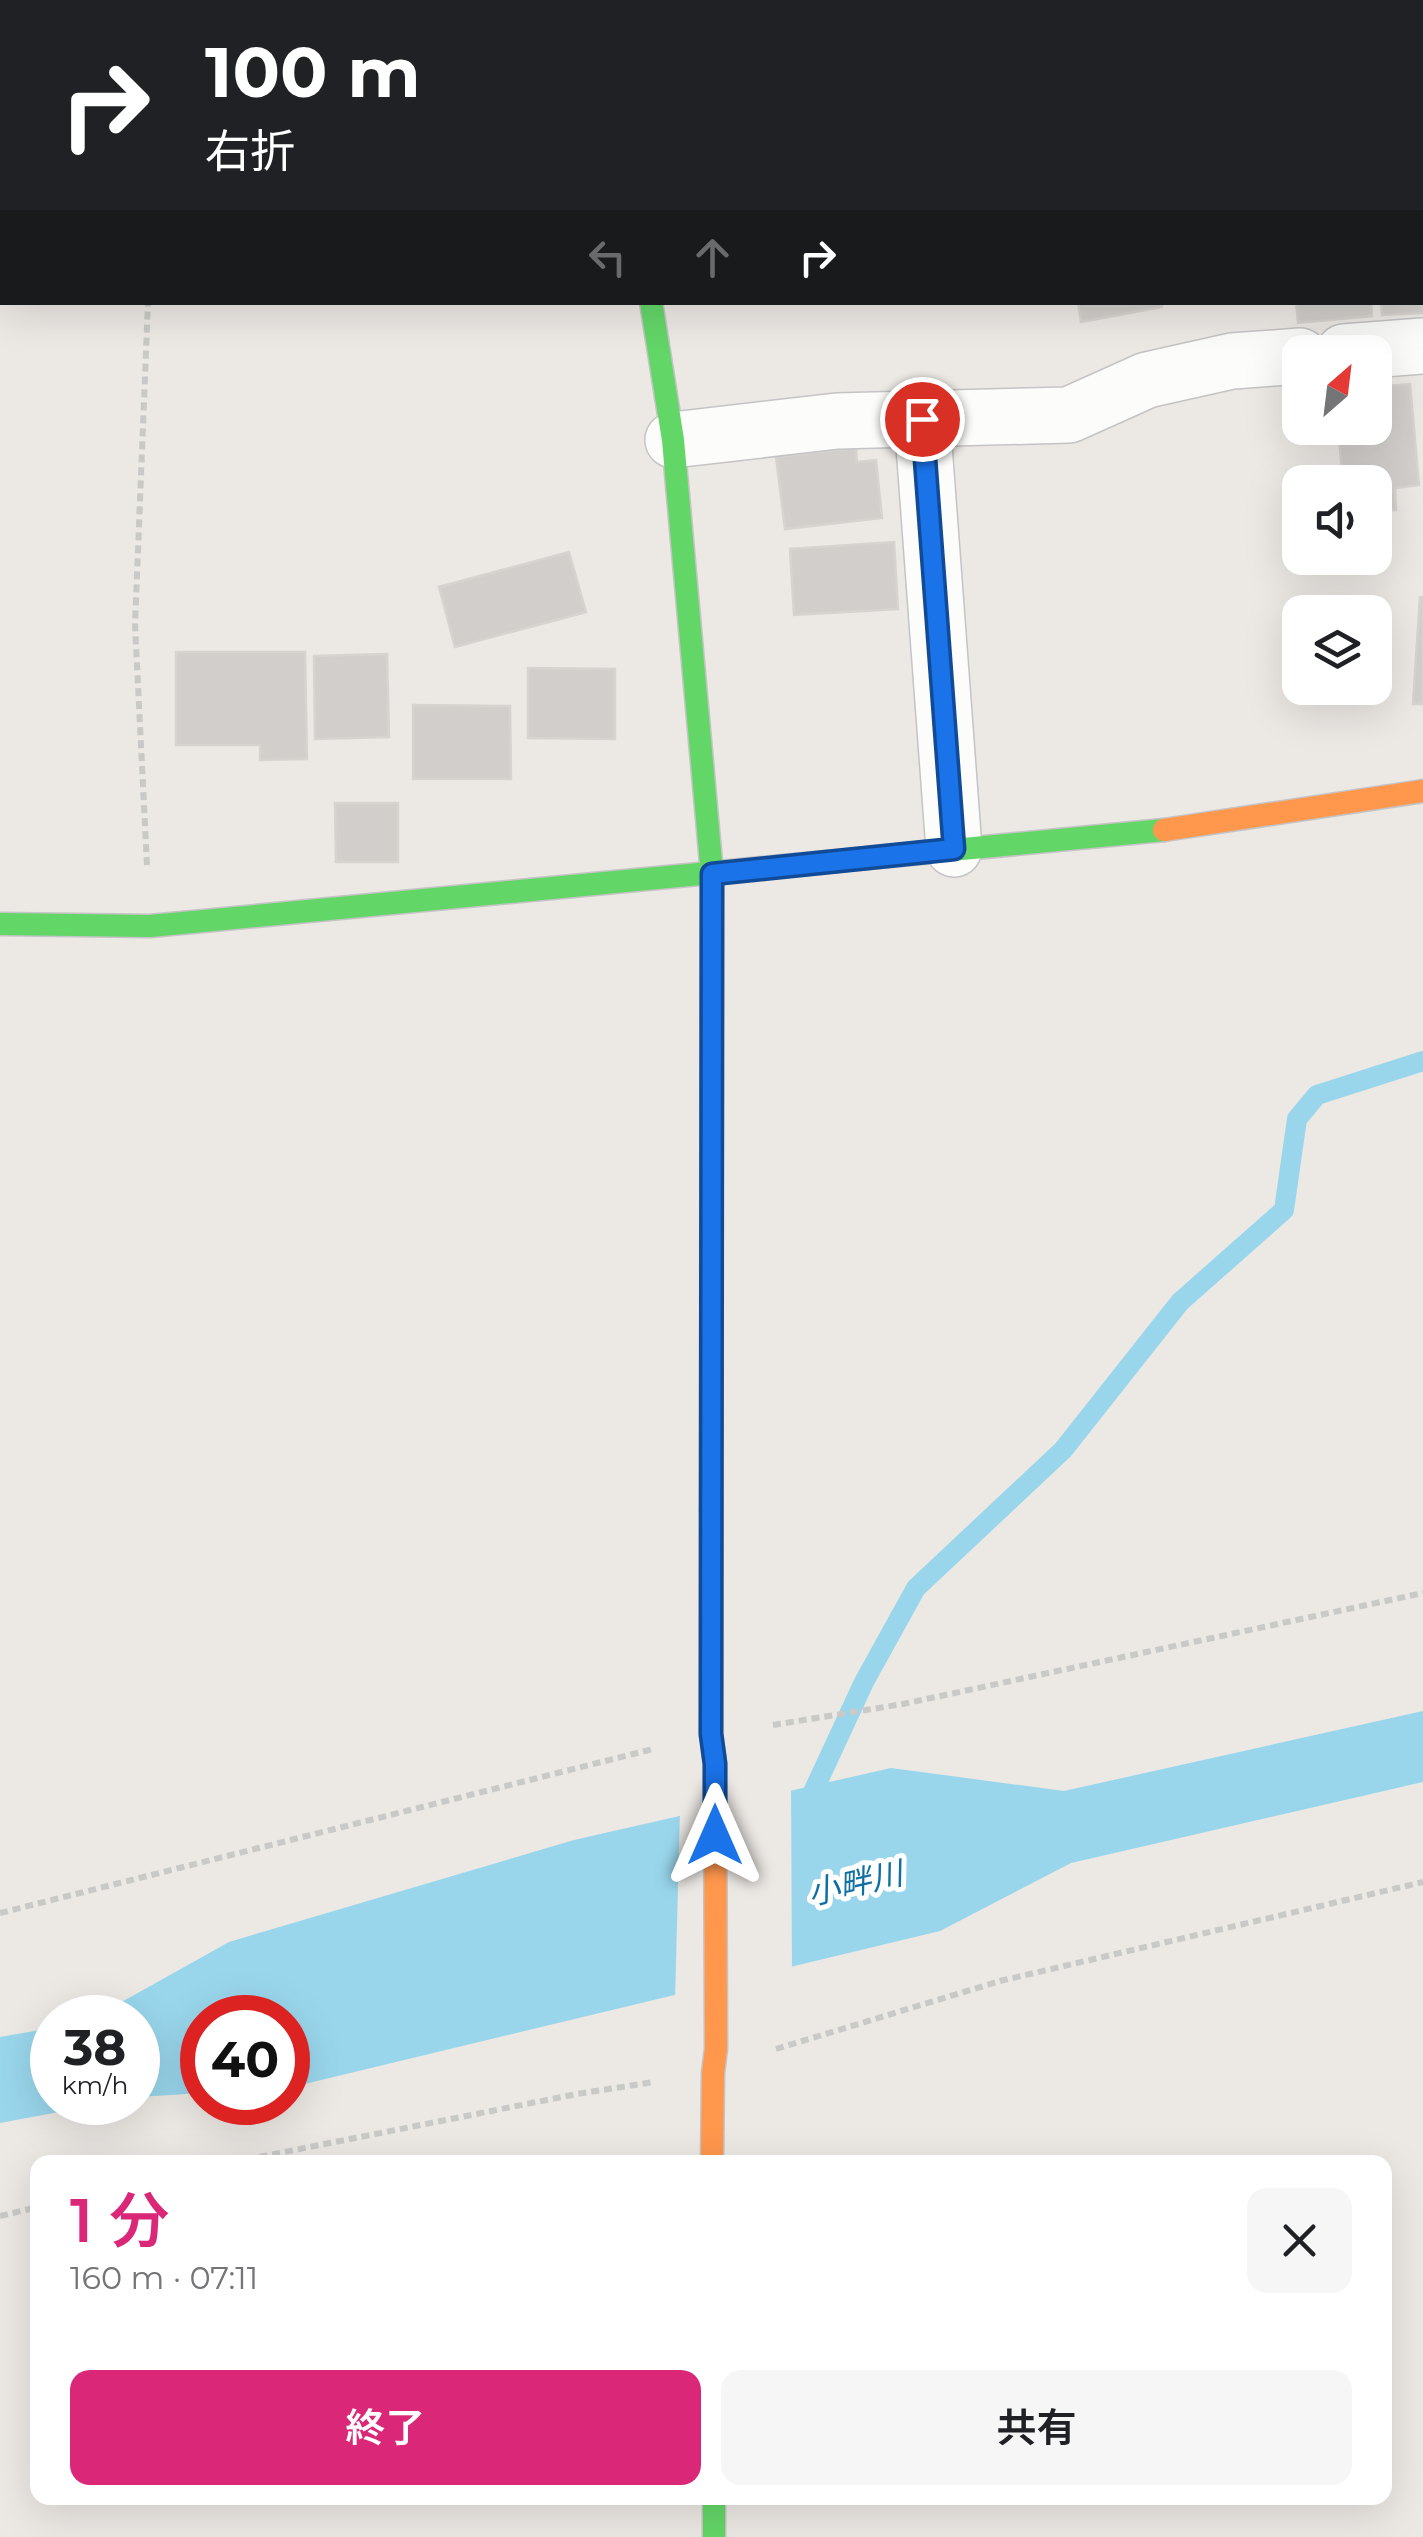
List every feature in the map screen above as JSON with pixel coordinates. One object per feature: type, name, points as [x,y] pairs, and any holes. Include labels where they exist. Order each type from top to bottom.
[{"type":"street","points":[[651,305],[672,440],[712,874],[711,1734],[715,1764],[716,2049],[712,2155]]},
{"type":"street","points":[[1392,348],[1423,346]]},
{"type":"street","points":[[672,440],[837,421],[1068,415],[1146,380],[1232,362],[1282,358]]},
{"type":"street","points":[[922,419],[954,849]]},
{"type":"street","points":[[0,924],[150,926],[712,874],[1179,828],[1423,790]]},
{"type":"street","points":[[714,2505],[714,2537]]},
{"type":"path","points":[[148,305],[135,624],[150,926]]},
{"type":"path","points":[[0,1913],[711,1734],[903,1704],[1423,1593]]},
{"type":"path","points":[[269,2155],[577,2094],[713,2073],[800,2040],[1000,1981],[1423,1882]]},
{"type":"path","points":[[0,2216],[30,2209]]},
{"type":"water","name":"小畔川","points":[[1423,1711],[1423,1782],[1071,1863],[940,1931],[310,2083],[310,1995],[180,1995],[180,2094],[160,2096],[160,1995],[134,1995],[229,1942],[574,1840],[891,1768],[1064,1791]]},
{"type":"water","points":[[30,2032],[30,2117],[0,2123],[0,2037]]},
{"type":"pier","points":[[791,1786],[792,1971],[675,2000],[680,1811]]},
{"type":"building","points":[[1078,305],[1162,305],[1162,307],[1081,322]]},
{"type":"building","points":[[1296,305],[1371,305],[1372,316],[1298,323]]},
{"type":"building","points":[[1381,305],[1423,305],[1423,313],[1382,315]]},
{"type":"building","points":[[1410,384],[1419,485],[1395,488],[1396,510],[1392,510],[1392,465],[1341,465],[1340,445],[1392,445],[1392,386]]},
{"type":"building","points":[[856,448],[857,462],[876,460],[882,518],[785,529],[776,457]]},
{"type":"building","points":[[894,542],[898,609],[794,615],[790,549]]},
{"type":"building","points":[[569,552],[586,612],[455,647],[439,587]]},
{"type":"building","points":[[1420,597],[1423,704],[1413,704]]},
{"type":"building","points":[[176,652],[305,652],[307,759],[260,760],[260,745],[176,745]]},
{"type":"building","points":[[387,654],[389,737],[315,739],[314,656]]},
{"type":"building","points":[[528,668],[615,669],[615,739],[528,738]]},
{"type":"building","points":[[413,705],[510,706],[511,779],[413,779]]},
{"type":"building","points":[[335,803],[398,803],[398,862],[336,862]]},
{"type":"waterway","points":[[806,1807],[864,1682],[916,1588],[1063,1450],[1180,1302],[1284,1210],[1297,1119],[1317,1095],[1423,1061]]},
{"type":"traffic: fast","points":[[651,305],[673,440],[712,874],[711,1509]]},
{"type":"traffic: fast","points":[[0,924],[150,926],[1164,830]]},
{"type":"traffic: fast","points":[[714,2505],[714,2537]]},
{"type":"traffic: slow","points":[[1164,830],[1423,791]]},
{"type":"traffic: slow","points":[[711,1509],[716,2049],[712,2155]]},
{"type":"route","points":[[715,1835],[711,1734],[712,874],[954,849],[922,419]]}]
